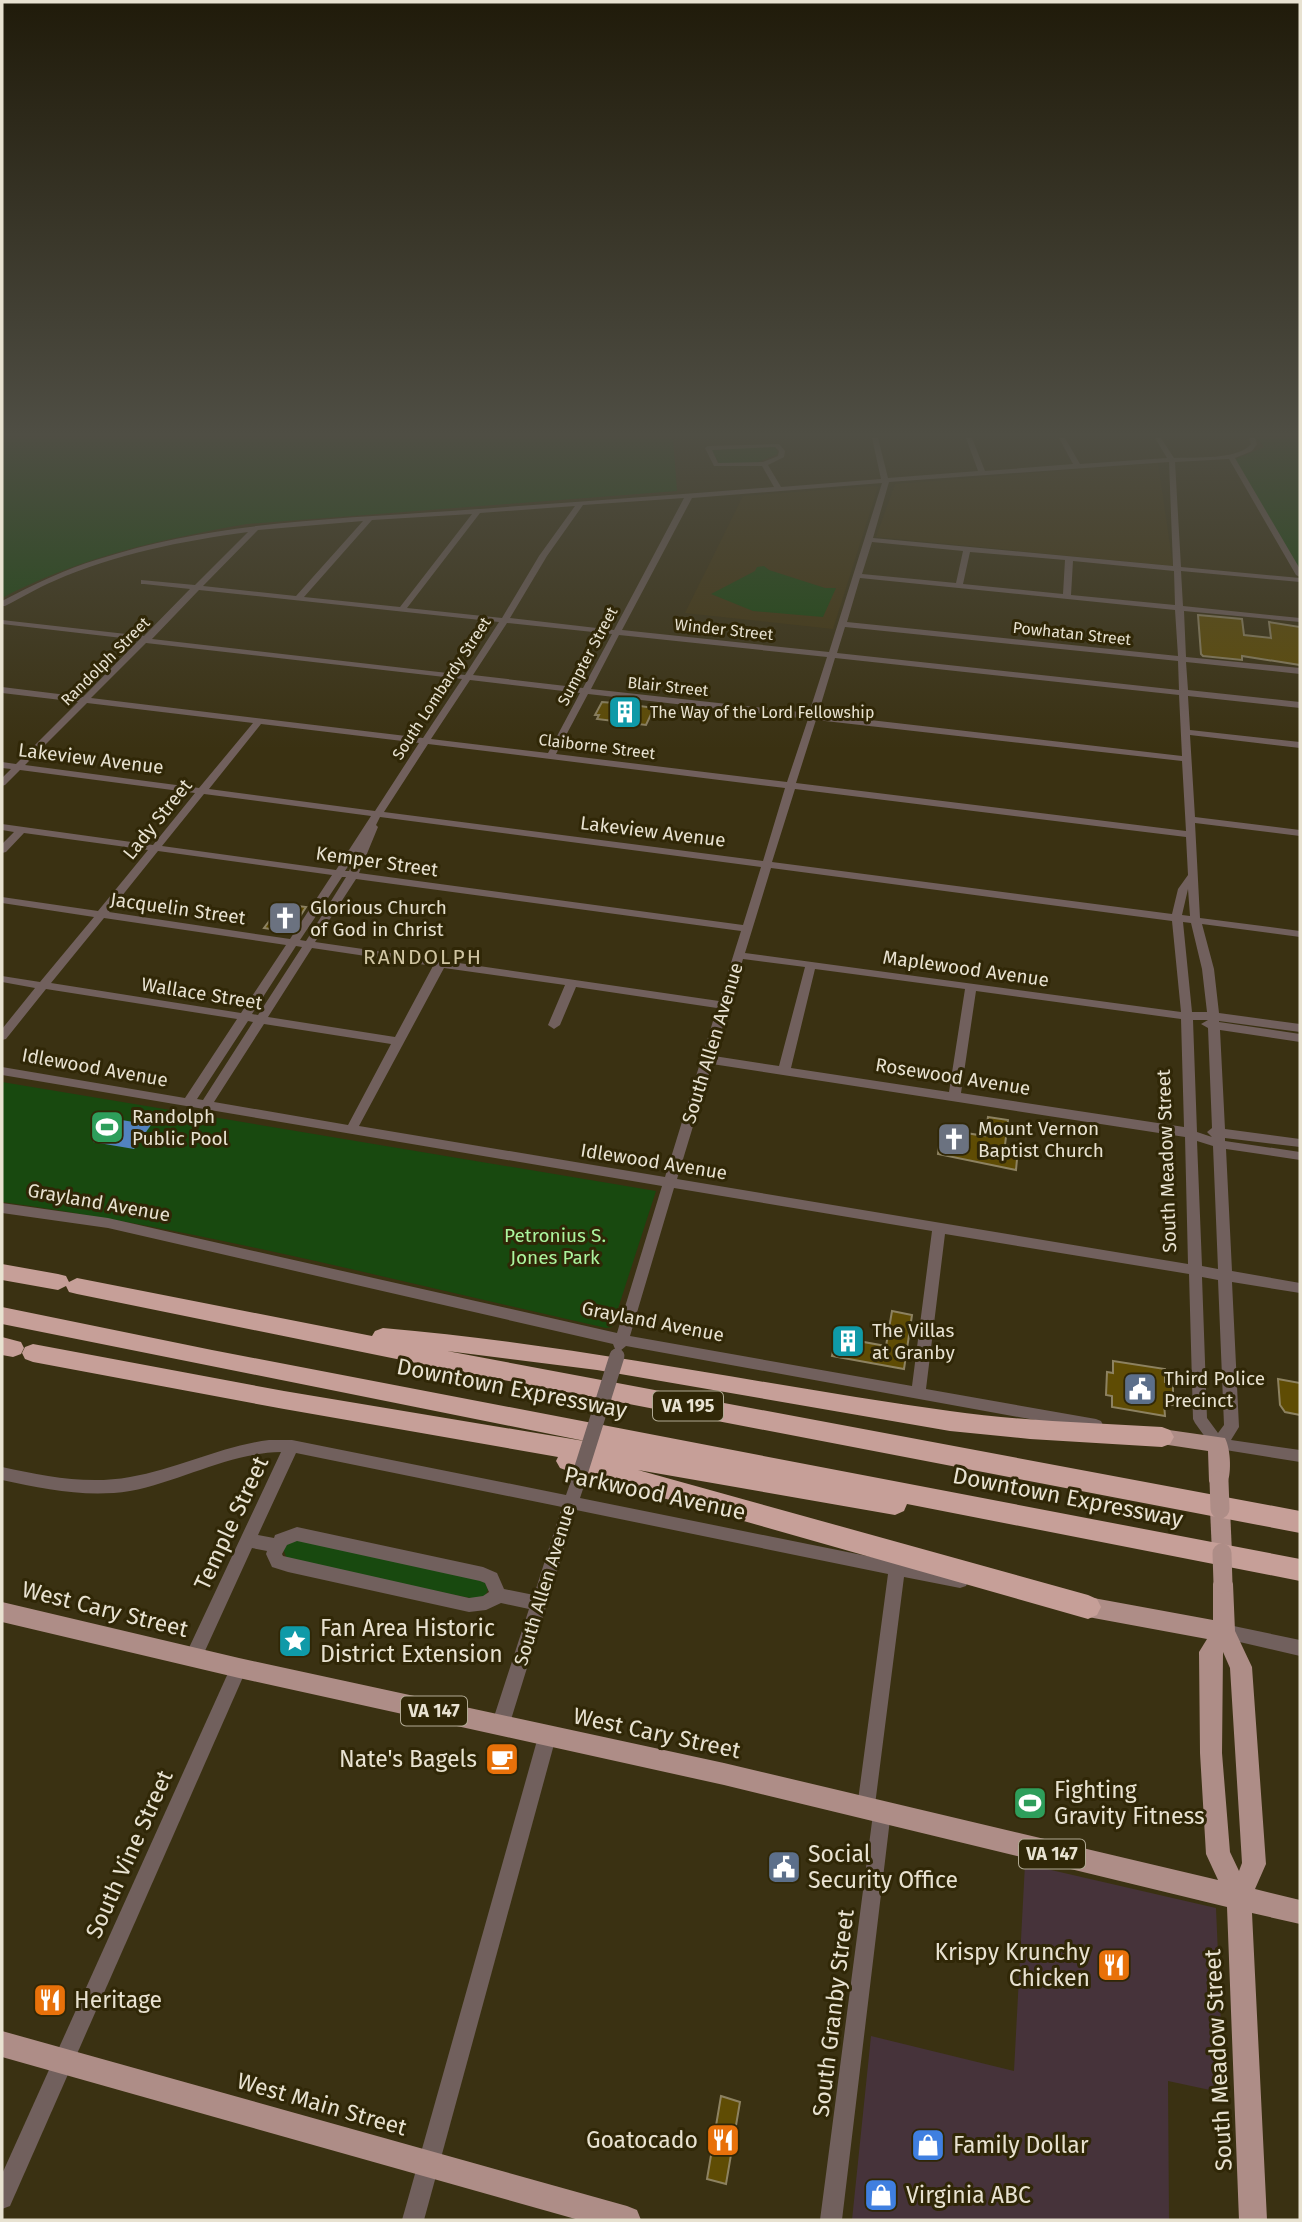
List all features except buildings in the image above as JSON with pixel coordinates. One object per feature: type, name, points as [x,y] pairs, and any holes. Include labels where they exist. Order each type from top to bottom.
[{"type":"highway","name":"Downtown Expressway","points":[[2,1272],[431,1357],[1300,1522]]},
{"type":"highway","name":"Downtown Expressway","points":[[2,1315],[226,1362],[1300,1570]]},
{"type":"highway","points":[[318,1333],[431,1340],[640,1367],[990,1426],[1162,1437]]},
{"type":"highway","points":[[16,1349],[400,1420],[924,1509],[1063,1524]]},
{"type":"highway","points":[[400,1420],[612,1471],[1088,1607]]},
{"type":"main road","name":"Grayland Avenue","points":[[1162,1437],[1218,1444]]},
{"type":"main road","name":"South Meadow Street","points":[[1218,1444],[1224,1632],[1241,1667],[1254,1864],[1238,1897]]},
{"type":"main road","name":"Parkwood Avenue","points":[[1088,1607],[1224,1632]]},
{"type":"main road","name":"West Cary Street","points":[[2,1612],[193,1658],[737,1777],[1300,1912]]},
{"type":"main road","name":"South Meadow Street","points":[[1224,1632],[1210,1652],[1211,1754],[1218,1854],[1238,1897],[1254,2220]]},
{"type":"main road","name":"West Main Street","points":[[2,2043],[627,2220]]},
{"type":"street","points":[[2,604],[68,573],[125,553],[169,542]]},
{"type":"street","name":"Randolph Street","points":[[2,783],[242,542]]},
{"type":"street","points":[[298,598],[349,542]]},
{"type":"street","points":[[402,609],[454,542]]},
{"type":"street","name":"South Lombardy Street","points":[[188,1103],[505,620],[553,542]]},
{"type":"street","name":"Sumpter Street","points":[[551,756],[664,542]]},
{"type":"street","name":"South Allen Avenue","points":[[500,1726],[622,1340],[791,785],[869,542]]},
{"type":"street","points":[[888,542],[1179,569],[1300,577]]},
{"type":"street","name":"South Meadow Street","points":[[1177,542],[1189,834],[1193,875],[1195,918],[1208,969],[1214,1021],[1232,1427],[1218,1444],[1200,1419],[1187,1016],[1177,916],[1183,889],[1193,875]]},
{"type":"street","points":[[1280,542],[1300,577]]},
{"type":"street","points":[[960,586],[967,549]]},
{"type":"street","points":[[1067,597],[1069,558]]},
{"type":"street","points":[[859,576],[1300,620]]},
{"type":"street","name":"Winder Street","points":[[144,582],[1300,705]]},
{"type":"street","name":"Blair Street","points":[[2,622],[1187,759]]},
{"type":"street","name":"Powhatan Street","points":[[842,624],[1300,671]]},
{"type":"street","name":"Claiborne Street","points":[[2,690],[1189,834]]},
{"type":"street","name":"Lady Street","points":[[2,1036],[259,720]]},
{"type":"street","points":[[1186,732],[1300,745]]},
{"type":"street","name":"Lakeview Avenue","points":[[2,765],[202,790],[376,817],[767,863],[1300,934]]},
{"type":"street","name":"South Lombardy Street","points":[[206,1105],[353,875],[369,843],[376,817]]},
{"type":"street","points":[[1189,819],[1300,833]]},
{"type":"street","name":"Kemper Street","points":[[2,827],[747,929]]},
{"type":"street","points":[[2,850],[21,830]]},
{"type":"street","name":"Jacquelin Street","points":[[2,900],[724,1005]]},
{"type":"street","name":"Maplewood Avenue","points":[[739,955],[1187,1016],[1300,1038]]},
{"type":"street","points":[[351,1130],[440,964]]},
{"type":"street","points":[[785,1070],[811,964]]},
{"type":"street","name":"Wallace Street","points":[[2,979],[398,1041]]},
{"type":"street","points":[[554,1025],[572,983]]},
{"type":"street","points":[[955,1095],[971,987]]},
{"type":"street","name":"Maplewood Avenue","points":[[1214,1021],[1300,1028]]},
{"type":"street","name":"Rosewood Avenue","points":[[707,1059],[1191,1133],[1300,1156]]},
{"type":"street","name":"Idlewood Avenue","points":[[2,1071],[1300,1288]]},
{"type":"street","name":"Rosewood Avenue","points":[[1219,1138],[1300,1143]]},
{"type":"street","name":"Grayland Avenue","points":[[2,1208],[108,1223],[622,1340],[1162,1437]]},
{"type":"street","points":[[918,1393],[939,1228]]},
{"type":"street","name":"Grayland Avenue","points":[[1218,1444],[1300,1456]]},
{"type":"street","name":"Parkwood Avenue","points":[[2,1474],[76,1488],[106,1488],[142,1481],[253,1446],[292,1446],[1088,1607]]},
{"type":"street","name":"Temple Street","points":[[193,1658],[292,1446]]},
{"type":"street","points":[[499,1594],[491,1578],[473,1572],[297,1534],[288,1536],[277,1546],[274,1554],[278,1562],[469,1605],[486,1603],[499,1594],[538,1603]]},
{"type":"street","points":[[247,1540],[277,1546]]},
{"type":"street","name":"South Granby Street","points":[[831,2220],[897,1569]]},
{"type":"street","name":"Parkwood Avenue","points":[[1224,1632],[1300,1648]]},
{"type":"street","name":"South Vine Street","points":[[2,2198],[239,1668]]},
{"type":"street","points":[[413,2220],[547,1737]]},
{"type":"shaded area","points":[[720,542],[861,542],[833,629],[685,613]]},
{"type":"shaded area","points":[[924,542],[1169,542],[1173,566]]},
{"type":"shaded area","points":[[1025,1864],[1216,1908],[1224,2093],[1168,2081],[1169,2220],[852,2220],[871,2036],[1014,2071]]},
{"type":"green space","points":[[2,542],[158,542],[61,571],[2,598]]},
{"type":"green space","points":[[1283,542],[1300,542],[1300,571]]},
{"type":"green space","points":[[764,566],[825,588],[836,588],[823,617],[753,611],[711,594],[755,571],[757,567]]},
{"type":"green space","name":"Petronius S. Jones Park","points":[[2,1082],[656,1191],[612,1327],[606,1328],[229,1242],[2,1202]]},
{"type":"green space","points":[[298,1540],[484,1580],[488,1590],[485,1596],[475,1599],[293,1562],[287,1559],[283,1549],[286,1544]]},
{"type":"water","points":[[110,1118],[151,1125],[134,1149],[93,1142]]},
{"type":"place","name":"The Way of the Lord Fellowship","points":[[625,712]]},
{"type":"place","name":"Glorious Church of God in Christ","points":[[285,918]]},
{"type":"place","name":"Randolph Public Pool","points":[[107,1127]]},
{"type":"place","name":"Mount Vernon Baptist Church","points":[[954,1139]]},
{"type":"place","name":"The Villas at Granby","points":[[848,1341]]},
{"type":"place","name":"Third Police Precinct","points":[[1140,1389]]},
{"type":"place","name":"Fan Area Historic District Extension","points":[[295,1641]]},
{"type":"place","name":"Nate's Bagels","points":[[502,1759]]},
{"type":"place","name":"Fighting Gravity Fitness","points":[[1030,1803]]},
{"type":"place","name":"Social Security Office","points":[[784,1867]]},
{"type":"place","name":"Krispy Krunchy Chicken","points":[[1114,1965]]},
{"type":"place","name":"Heritage","points":[[50,2000]]},
{"type":"place","name":"Goatocado","points":[[723,2140]]},
{"type":"place","name":"Family Dollar","points":[[928,2145]]},
{"type":"place","name":"Virginia ABC","points":[[881,2195]]},
{"type":"district","name":"RANDOLPH","points":[[423,957]]}]
